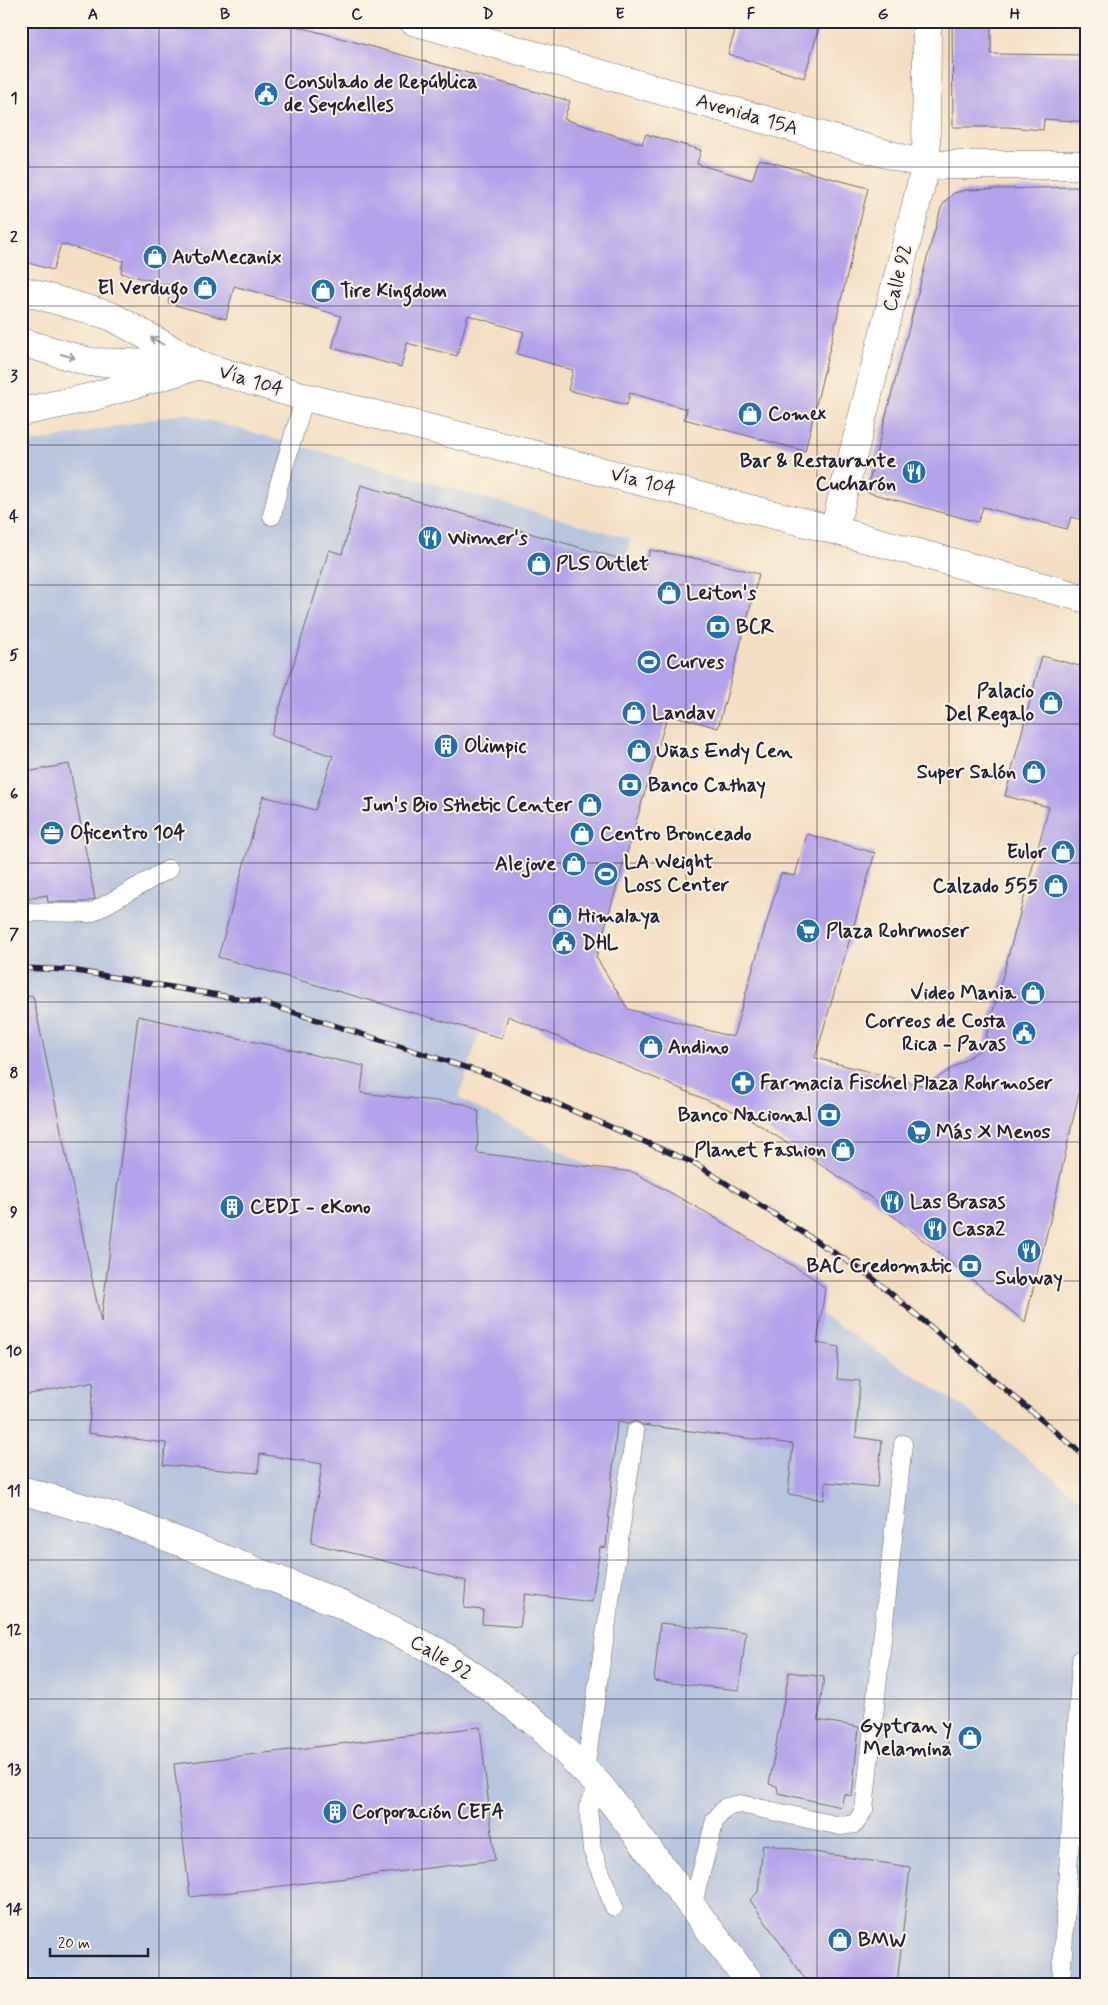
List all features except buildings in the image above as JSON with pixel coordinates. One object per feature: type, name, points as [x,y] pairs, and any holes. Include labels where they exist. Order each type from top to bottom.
[{"type":"street","name":"Avenida 15A","points":[[413,21],[926,165],[1087,165]]},
{"type":"street","name":"Calle 92","points":[[834,530],[926,165],[927,21]]},
{"type":"street","name":"Vía 104","points":[[21,290],[111,316],[200,365],[305,397],[834,530],[1087,599]]},
{"type":"street","name":"Vía 104","points":[[21,342],[90,362],[200,365]]},
{"type":"street","points":[[21,412],[88,398],[200,365]]},
{"type":"street","name":"Calle 92","points":[[21,1490],[112,1516],[224,1558],[336,1602],[438,1652],[488,1686],[541,1727],[592,1779],[751,1984]]},
{"type":"lane","points":[[272,516],[278,484],[305,397]]},
{"type":"lane","points":[[21,912],[92,913],[169,869]]},
{"type":"lane","points":[[614,1908],[592,1850],[588,1808],[635,1432]]},
{"type":"lane","points":[[692,1907],[715,1820],[726,1807],[740,1804],[840,1826],[855,1824],[864,1810],[903,1444]]},
{"type":"lane","points":[[1061,1984],[1081,1659]]},
{"type":"shaded area","points":[[183,413],[631,539],[459,1098],[640,1193],[965,1408],[1087,1505],[1087,1984],[21,1984],[21,445]]},
{"type":"shaded area","points":[[1087,1334],[1087,1389],[1077,1377]]},
{"type":"railway","points":[[21,968],[71,970],[264,1003],[493,1076],[696,1164],[869,1275],[1087,1458]]},
{"type":"place","name":"Consulado de República de Seychelles","points":[[266,94]]},
{"type":"place","name":"AutoMecanix","points":[[155,257]]},
{"type":"place","name":"El Verdugo","points":[[205,288]]},
{"type":"place","name":"Tire Kingdom","points":[[323,291]]},
{"type":"place","name":"Comex","points":[[750,414]]},
{"type":"place","name":"Bar & Restaurante Cucharón","points":[[914,472]]},
{"type":"place","name":"Winner's","points":[[430,538]]},
{"type":"place","name":"PLS Outlet","points":[[539,564]]},
{"type":"place","name":"Leiton's","points":[[669,593]]},
{"type":"place","name":"BCR","points":[[718,627]]},
{"type":"place","name":"Curves","points":[[649,662]]},
{"type":"place","name":"Palacio Del Regalo","points":[[1051,703]]},
{"type":"place","name":"Landav","points":[[634,713]]},
{"type":"place","name":"Olimpic","points":[[446,746]]},
{"type":"place","name":"Uñas Endy Cen","points":[[639,751]]},
{"type":"place","name":"Super Salón","points":[[1034,772]]},
{"type":"place","name":"Banco Cathay","points":[[630,785]]},
{"type":"place","name":"Jun's Bio Sthetic Center","points":[[590,805]]},
{"type":"place","name":"Oficentro 104","points":[[52,833]]},
{"type":"place","name":"Centro Bronceado","points":[[582,834]]},
{"type":"place","name":"Eulor","points":[[1063,852]]},
{"type":"place","name":"Alejove","points":[[574,864]]},
{"type":"place","name":"LA Weight Loss Center","points":[[606,874]]},
{"type":"place","name":"Calzado 555","points":[[1056,886]]},
{"type":"place","name":"Himalaya","points":[[560,916]]},
{"type":"place","name":"Plaza Rohrmoser","points":[[808,931]]},
{"type":"place","name":"DHL","points":[[564,943]]},
{"type":"place","name":"Video Mania","points":[[1033,993]]},
{"type":"place","name":"Correos de Costa Rica - Pavas","points":[[1024,1033]]},
{"type":"place","name":"Andino","points":[[651,1047]]},
{"type":"place","name":"Farmacia Fischel Plaza Rohrmoser","points":[[743,1083]]},
{"type":"place","name":"Banco Nacional","points":[[829,1115]]},
{"type":"place","name":"Más X Menos","points":[[919,1132]]},
{"type":"place","name":"Planet Fashion","points":[[843,1150]]},
{"type":"place","name":"Las Brasas","points":[[892,1202]]},
{"type":"place","name":"CEDI - eKono","points":[[232,1207]]},
{"type":"place","name":"Casa2","points":[[935,1229]]},
{"type":"place","name":"Subway","points":[[1029,1251]]},
{"type":"place","name":"BAC Credomatic","points":[[970,1266]]},
{"type":"place","name":"Gyptran y Melamina","points":[[970,1738]]},
{"type":"place","name":"Corporación CEFA","points":[[335,1812]]},
{"type":"place","name":"BMW","points":[[840,1940]]}]
